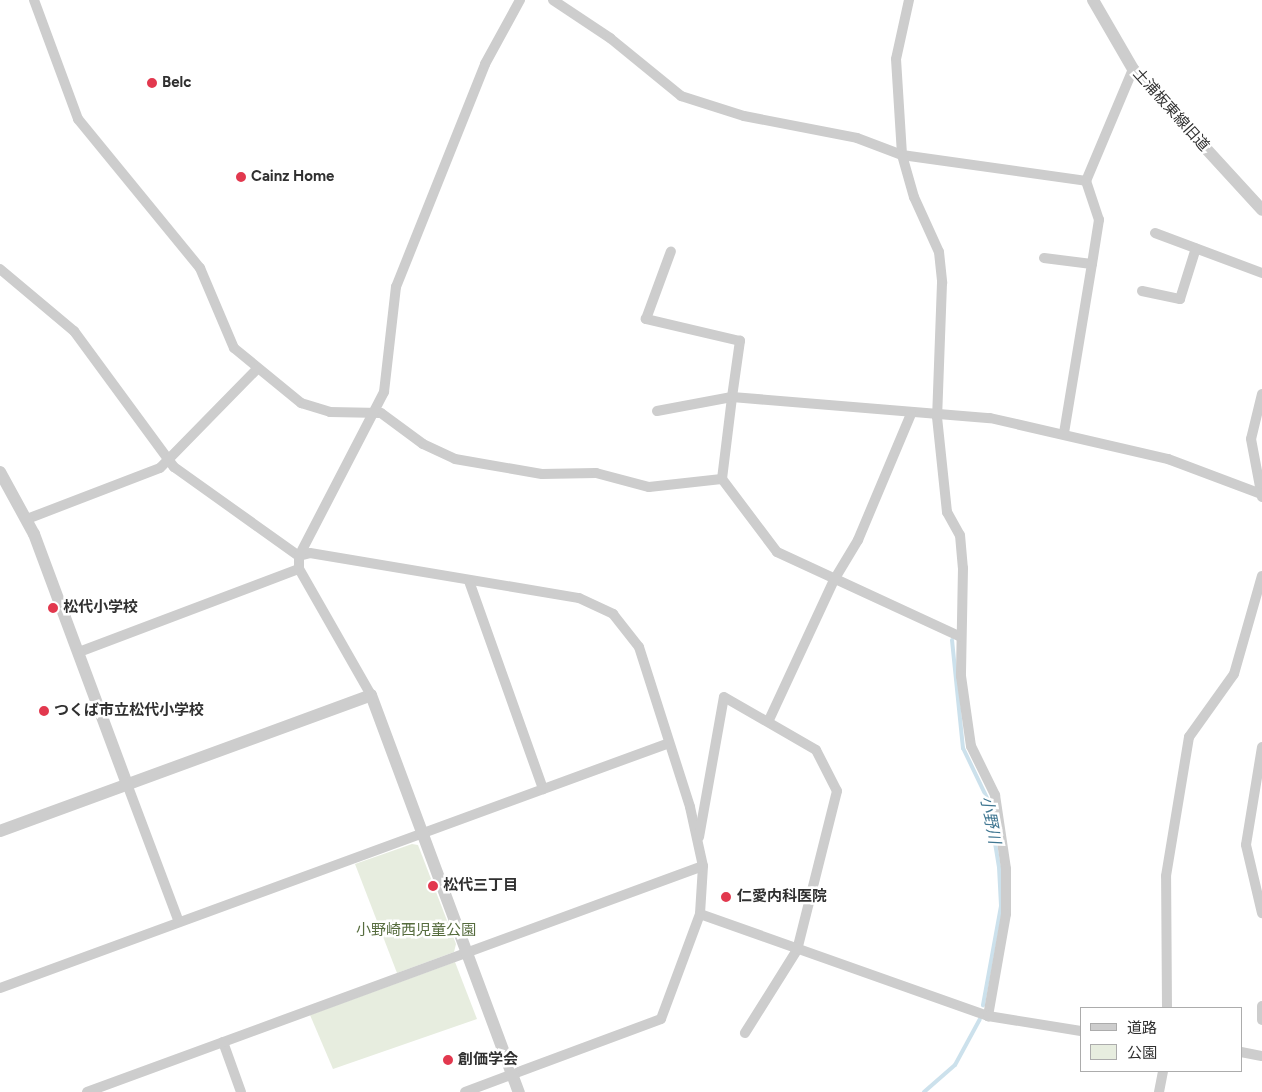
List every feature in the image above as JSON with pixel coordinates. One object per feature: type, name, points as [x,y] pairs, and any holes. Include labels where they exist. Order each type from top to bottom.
[{"type":"street","points":[[34,0],[78,120],[200,268],[234,348],[257,369],[308,406],[330,412],[371,410],[455,459],[542,474],[596,473],[649,487],[722,479]]},
{"type":"street","points":[[519,1092],[371,695],[299,569],[299,556],[371,410],[384,392],[396,287],[485,64],[520,0]]},
{"type":"street","points":[[553,0],[610,38],[681,96],[744,116],[857,138],[902,155],[1086,180]]},
{"type":"street","points":[[909,0],[896,59],[902,155],[914,197],[939,252],[942,283],[937,417],[947,512],[960,535],[961,676],[971,746],[995,795],[1006,869],[1006,914],[988,1016]]},
{"type":"street","name":"土浦板東線旧道","points":[[1094,0],[1133,68],[1262,210]]},
{"type":"street","points":[[1064,433],[1099,220],[1086,180],[1133,68]]},
{"type":"street","points":[[1155,233],[1262,273]]},
{"type":"street","points":[[1142,290],[1180,299],[1196,248]]},
{"type":"street","points":[[671,251],[646,319],[740,341],[722,479],[776,552],[961,637]]},
{"type":"street","points":[[1044,258],[1092,264]]},
{"type":"street","points":[[0,270],[74,331],[168,460],[299,556]]},
{"type":"street","points":[[27,518],[160,468],[257,369]]},
{"type":"street","points":[[1262,394],[1251,439],[1262,496]]},
{"type":"street","points":[[657,411],[732,397],[937,417],[990,418],[1064,433],[1168,459],[1262,496]]},
{"type":"street","points":[[770,720],[834,580],[858,540],[911,414]]},
{"type":"street","points":[[0,472],[27,518],[179,922]]},
{"type":"street","points":[[299,556],[310,553],[469,582],[579,598],[613,614],[639,647],[699,837],[703,866],[700,914],[660,1019],[465,1092]]},
{"type":"street","points":[[79,652],[299,569]]},
{"type":"street","points":[[1167,1007],[1166,876],[1189,738],[1234,674],[1262,576]]},
{"type":"street","points":[[469,582],[543,789]]},
{"type":"street","points":[[0,831],[371,695]]},
{"type":"street","points":[[699,837],[706,814],[719,705],[724,696],[770,720],[816,750],[836,791],[797,950],[745,1033]]},
{"type":"street","points":[[0,988],[669,743]]},
{"type":"street","points":[[1262,747],[1246,845],[1262,912]]},
{"type":"street","points":[[87,1092],[703,866]]},
{"type":"street","points":[[700,914],[797,950],[988,1016],[1080,1031]]},
{"type":"street","points":[[1262,1006],[1262,1020]]},
{"type":"street","points":[[223,1042],[241,1092]]},
{"type":"street","points":[[1242,1052],[1262,1056]]},
{"type":"street","points":[[1159,1092],[1163,1072]]},
{"type":"green space","name":"小野崎西児童公園","points":[[412,844],[418,845],[456,944],[454,952],[397,973],[355,864]]},
{"type":"green space","points":[[455,962],[477,1019],[333,1069],[310,1015]]},
{"type":"waterway","name":"小野川","points":[[952,640],[963,748],[988,800],[999,867],[1001,906],[983,1005]]},
{"type":"waterway","name":"小野川","points":[[924,1092],[955,1065],[980,1019]]},
{"type":"place","name":"Belc","points":[[152,83]]},
{"type":"place","name":"Cainz Home","points":[[241,177]]},
{"type":"place","name":"松代小学校","points":[[53,608]]},
{"type":"place","name":"つくば市立松代小学校","points":[[44,711]]},
{"type":"place","name":"松代三丁目","points":[[433,886]]},
{"type":"place","name":"仁愛内科医院","points":[[726,897]]},
{"type":"place","name":"創価学会","points":[[448,1060]]}]
